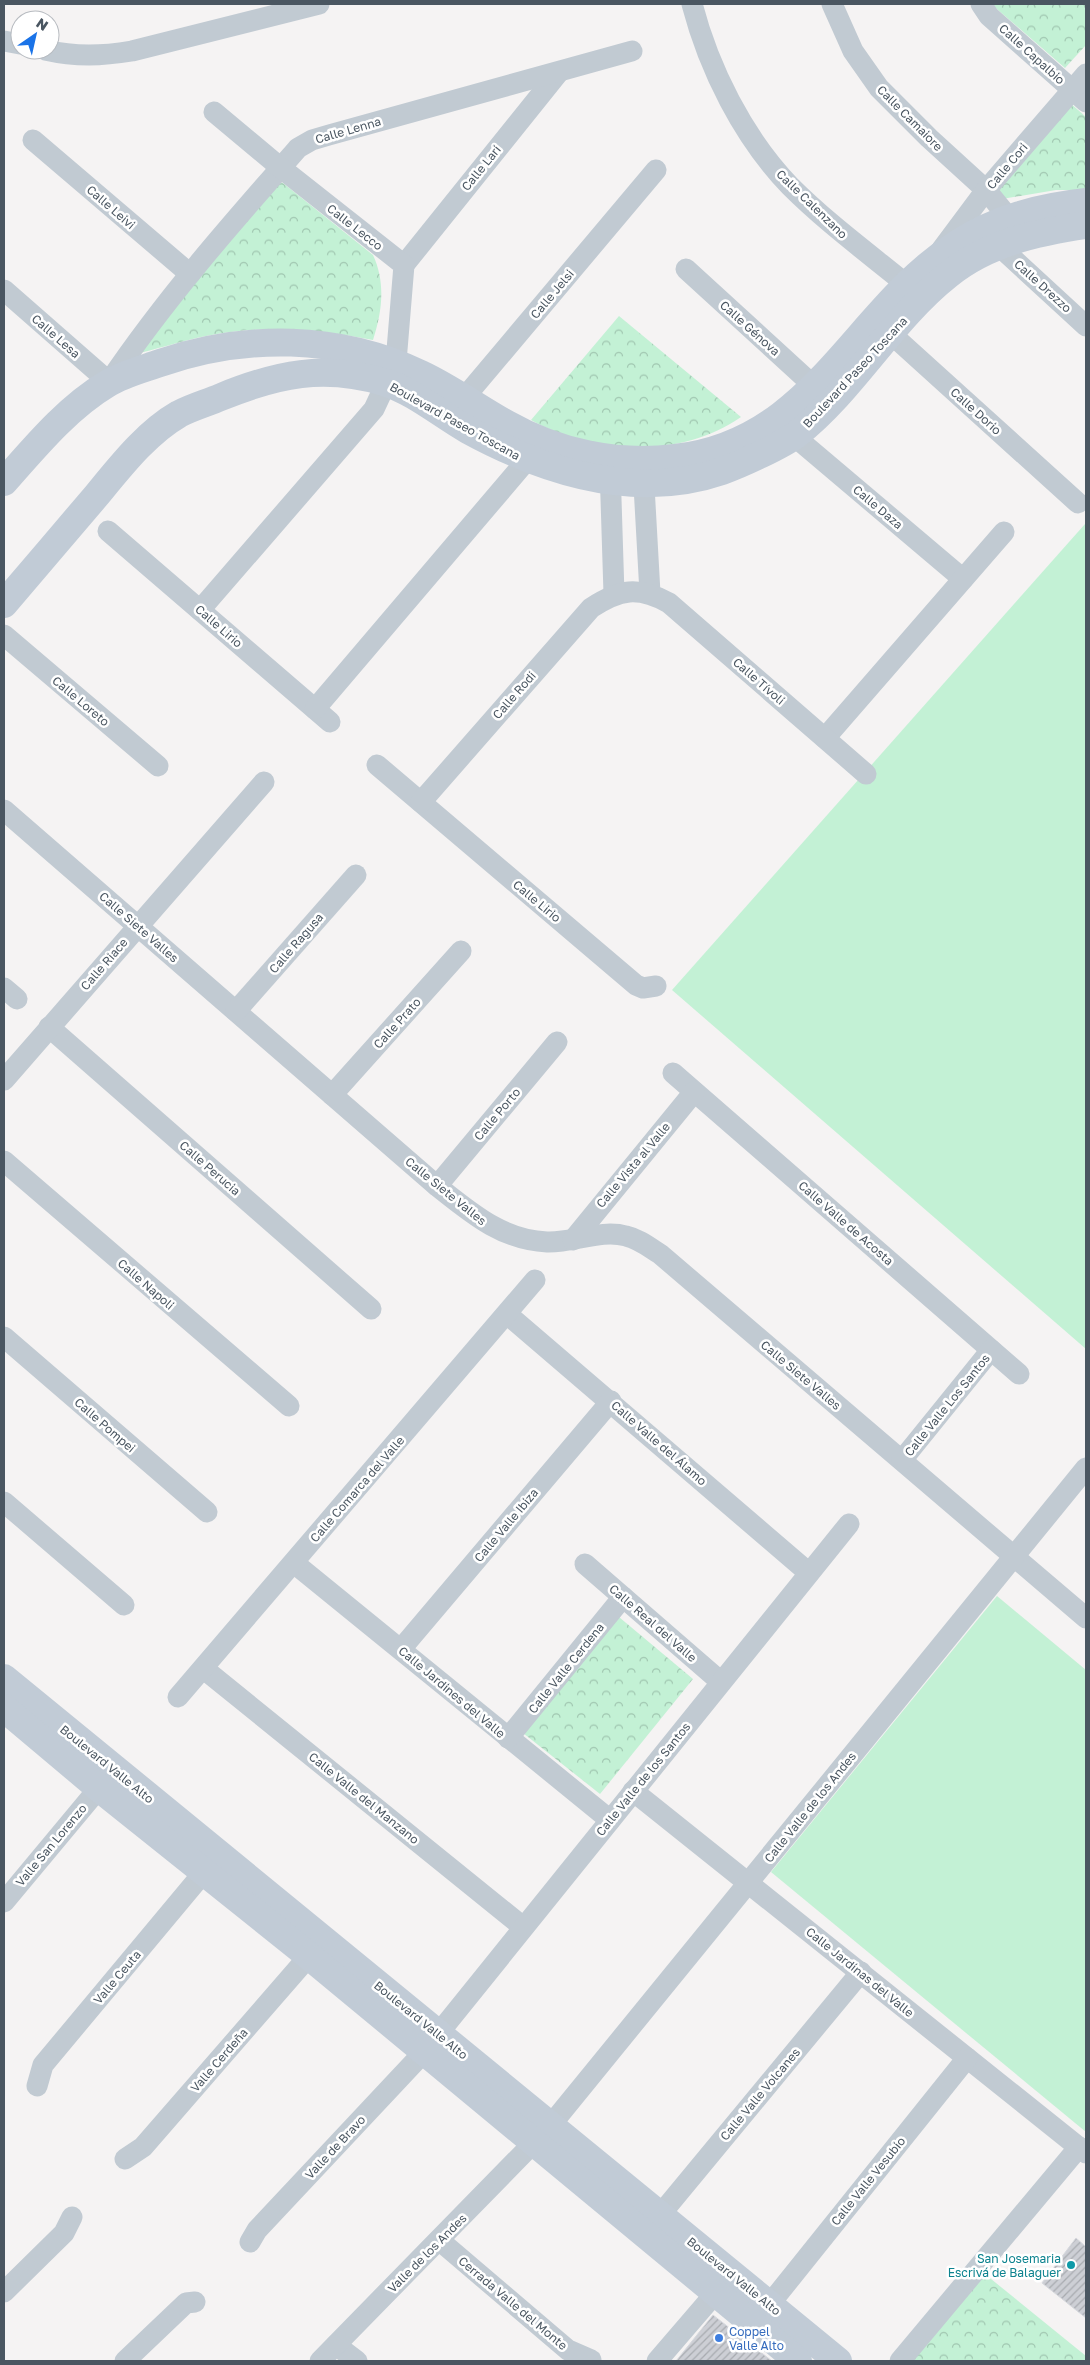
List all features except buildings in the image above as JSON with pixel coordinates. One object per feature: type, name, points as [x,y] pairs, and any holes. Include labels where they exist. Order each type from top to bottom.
[{"type":"street","points":[[60,52],[84,56],[103,56],[132,51],[319,4]]},
{"type":"street","name":"Calle Calenzano","points":[[692,4],[699,28],[726,94],[759,148],[808,204],[848,239],[916,292]]},
{"type":"street","name":"Calle Camaiore","points":[[832,4],[854,51],[879,88],[929,138],[986,190],[1008,217]]},
{"type":"street","name":"Calle Capalbio","points":[[981,4],[989,16],[1079,96]]},
{"type":"street","name":"Calle Lenna","points":[[109,382],[136,342],[190,274],[298,148],[312,140],[632,51]]},
{"type":"street","name":"Calle Lari","points":[[404,265],[559,72]]},
{"type":"street","name":"Calle Cori","points":[[933,261],[986,190],[1079,96],[1086,74]]},
{"type":"street","name":"Calle Lecco","points":[[214,112],[281,168],[404,265]]},
{"type":"street","name":"Calle Leivi","points":[[32,140],[190,274]]},
{"type":"street","name":"Calle Jelsi","points":[[456,408],[656,170]]},
{"type":"street","name":"Boulevard Paseo Toscana","points":[[916,292],[933,261],[956,244],[1008,217],[1086,202]]},
{"type":"street","name":"Boulevard Paseo Toscana","points":[[643,472],[678,458],[711,451],[748,436],[777,419],[882,326],[916,292],[948,274],[999,246],[1038,232],[1086,225]]},
{"type":"street","name":"Calle Drezzo","points":[[999,246],[1086,326]]},
{"type":"street","points":[[200,610],[374,409],[392,373],[404,265]]},
{"type":"street","name":"Calle Génova","points":[[686,269],[815,387]]},
{"type":"street","name":"Calle Lesa","points":[[4,290],[109,382]]},
{"type":"street","name":"Boulevard Paseo Toscana","points":[[8,469],[80,403],[109,382],[182,356],[231,345],[265,341],[329,345],[356,350],[392,373],[456,408],[527,460],[643,472],[680,481],[722,471],[794,436],[818,415],[882,326]]},
{"type":"street","name":"Calle Dorio","points":[[882,326],[1078,504]]},
{"type":"street","name":"Boulevard Paseo Toscana","points":[[4,604],[132,454],[159,429],[179,414],[256,384],[304,373],[392,373]]},
{"type":"street","name":"Boulevard Paseo Toscana","points":[[456,408],[506,424],[538,440],[610,470]]},
{"type":"street","name":"Calle Daza","points":[[794,436],[963,579]]},
{"type":"street","name":"Calle Lirio","points":[[108,531],[322,716],[527,460]]},
{"type":"street","points":[[610,470],[614,594],[650,593],[643,472]]},
{"type":"street","points":[[825,738],[1004,532]]},
{"type":"street","name":"Calle Tívoli","points":[[650,593],[669,603],[866,774]]},
{"type":"street","name":"Calle Rodi","points":[[421,802],[576,624],[591,608],[614,594]]},
{"type":"street","name":"Calle Loreto","points":[[4,635],[158,766]]},
{"type":"street","name":"Calle Lirio","points":[[377,765],[636,985],[642,988],[656,986]]},
{"type":"street","name":"Calle Riace","points":[[4,1080],[48,1027],[264,782]]},
{"type":"street","name":"Calle Siete Valles","points":[[4,810],[332,1096],[437,1186],[488,1225],[515,1237],[547,1242],[611,1234],[626,1236],[642,1242],[667,1261],[902,1460],[1086,1618]]},
{"type":"street","name":"Calle Ragusa","points":[[236,1012],[356,875]]},
{"type":"street","name":"Calle Prato","points":[[332,1096],[461,951]]},
{"type":"street","name":"Calle Perucia","points":[[48,1027],[371,1308]]},
{"type":"street","name":"Calle Porto","points":[[437,1186],[557,1042]]},
{"type":"street","name":"Calle Valle de Acosta","points":[[673,1073],[1019,1374]]},
{"type":"street","name":"Calle Vista al Valle","points":[[573,1240],[694,1092]]},
{"type":"street","name":"Calle Napoli","points":[[4,1161],[289,1406]]},
{"type":"street","name":"Calle Comarca del Valle","points":[[178,1697],[535,1280]]},
{"type":"street","name":"Calle Valle del Álamo","points":[[507,1314],[809,1573]]},
{"type":"street","name":"Calle Pompei","points":[[4,1337],[207,1512]]},
{"type":"street","name":"Calle Valle Los Santos","points":[[902,1460],[992,1350]]},
{"type":"street","name":"Calle Valle Ibiza","points":[[401,1649],[611,1402]]},
{"type":"street","name":"Calle Valle de los Andes","points":[[542,2135],[1015,1558],[1086,1468]]},
{"type":"street","points":[[4,1502],[124,1605]]},
{"type":"street","name":"Calle Valle de los Santos","points":[[431,2043],[849,1524]]},
{"type":"street","name":"Calle Jardines del Valle","points":[[294,1563],[610,1820]]},
{"type":"street","name":"Calle Real del Valle","points":[[585,1564],[721,1682]]},
{"type":"street","name":"Calle Valle Cerdena","points":[[508,1738],[623,1597]]},
{"type":"street","name":"Calle Valle del Manzano","points":[[204,1668],[523,1927]]},
{"type":"street","name":"Boulevard Valle Alto","points":[[4,1678],[431,2043],[723,2284],[769,2304],[838,2361]]},
{"type":"street","name":"Boulevard Valle Alto","points":[[4,1708],[99,1788],[309,1956],[431,2043]]},
{"type":"street","name":"Valle San Lorenzo","points":[[4,1902],[99,1788]]},
{"type":"street","name":"Calle Jardinas del Valle","points":[[633,1790],[1082,2150]]},
{"type":"street","name":"Valle Ceuta","points":[[37,2086],[43,2065],[204,1872]]},
{"type":"street","name":"Valle Cerdeña","points":[[125,2159],[144,2147],[309,1956]]},
{"type":"street","name":"Calle Valle Volcanes","points":[[660,2215],[861,1972]]},
{"type":"street","name":"Valle de Bravo","points":[[250,2242],[257,2230],[431,2043]]},
{"type":"street","name":"Calle Valle Vesubio","points":[[769,2304],[967,2058]]},
{"type":"street","name":"Boulevard Valle Alto","points":[[542,2135],[660,2215],[723,2284],[798,2361]]},
{"type":"street","name":"Valle de los Andes","points":[[320,2361],[542,2135]]},
{"type":"street","points":[[900,2361],[1082,2150]]},
{"type":"street","points":[[4,2292],[64,2233],[72,2217]]},
{"type":"street","name":"Cerrada Valle del Monte","points":[[439,2240],[568,2350],[591,2360]]},
{"type":"street","points":[[657,2361],[723,2284]]},
{"type":"street","points":[[125,2361],[186,2303],[195,2302]]},
{"type":"street","points":[[336,2344],[356,2361]]},
{"type":"green space","points":[[991,4],[1086,4],[1086,45],[1065,68]]},
{"type":"green space","points":[[1069,102],[1086,117],[1086,190],[1056,190],[996,200],[992,194]]},
{"type":"green space","points":[[273,182],[283,183],[373,255],[380,276],[381,298],[379,319],[373,340],[315,331],[276,329],[237,331],[188,340],[139,353]]},
{"type":"green space","points":[[619,316],[741,417],[717,431],[692,440],[665,446],[637,447],[609,446],[582,440],[555,432],[531,420]]},
{"type":"green space","points":[[1086,525],[1086,1349],[672,990]]},
{"type":"green space","points":[[997,1596],[1086,1670],[1086,2132],[771,1872]]},
{"type":"green space","points":[[619,1617],[693,1679],[600,1794],[523,1733]]},
{"type":"green space","points":[[980,2270],[1086,2356],[1086,2361],[906,2361]]},
{"type":"place","name":"San Josemaria Escrivá de Balaguer","points":[[1071,2265]]},
{"type":"place","name":"Coppel Valle Alto","points":[[719,2338]]}]
